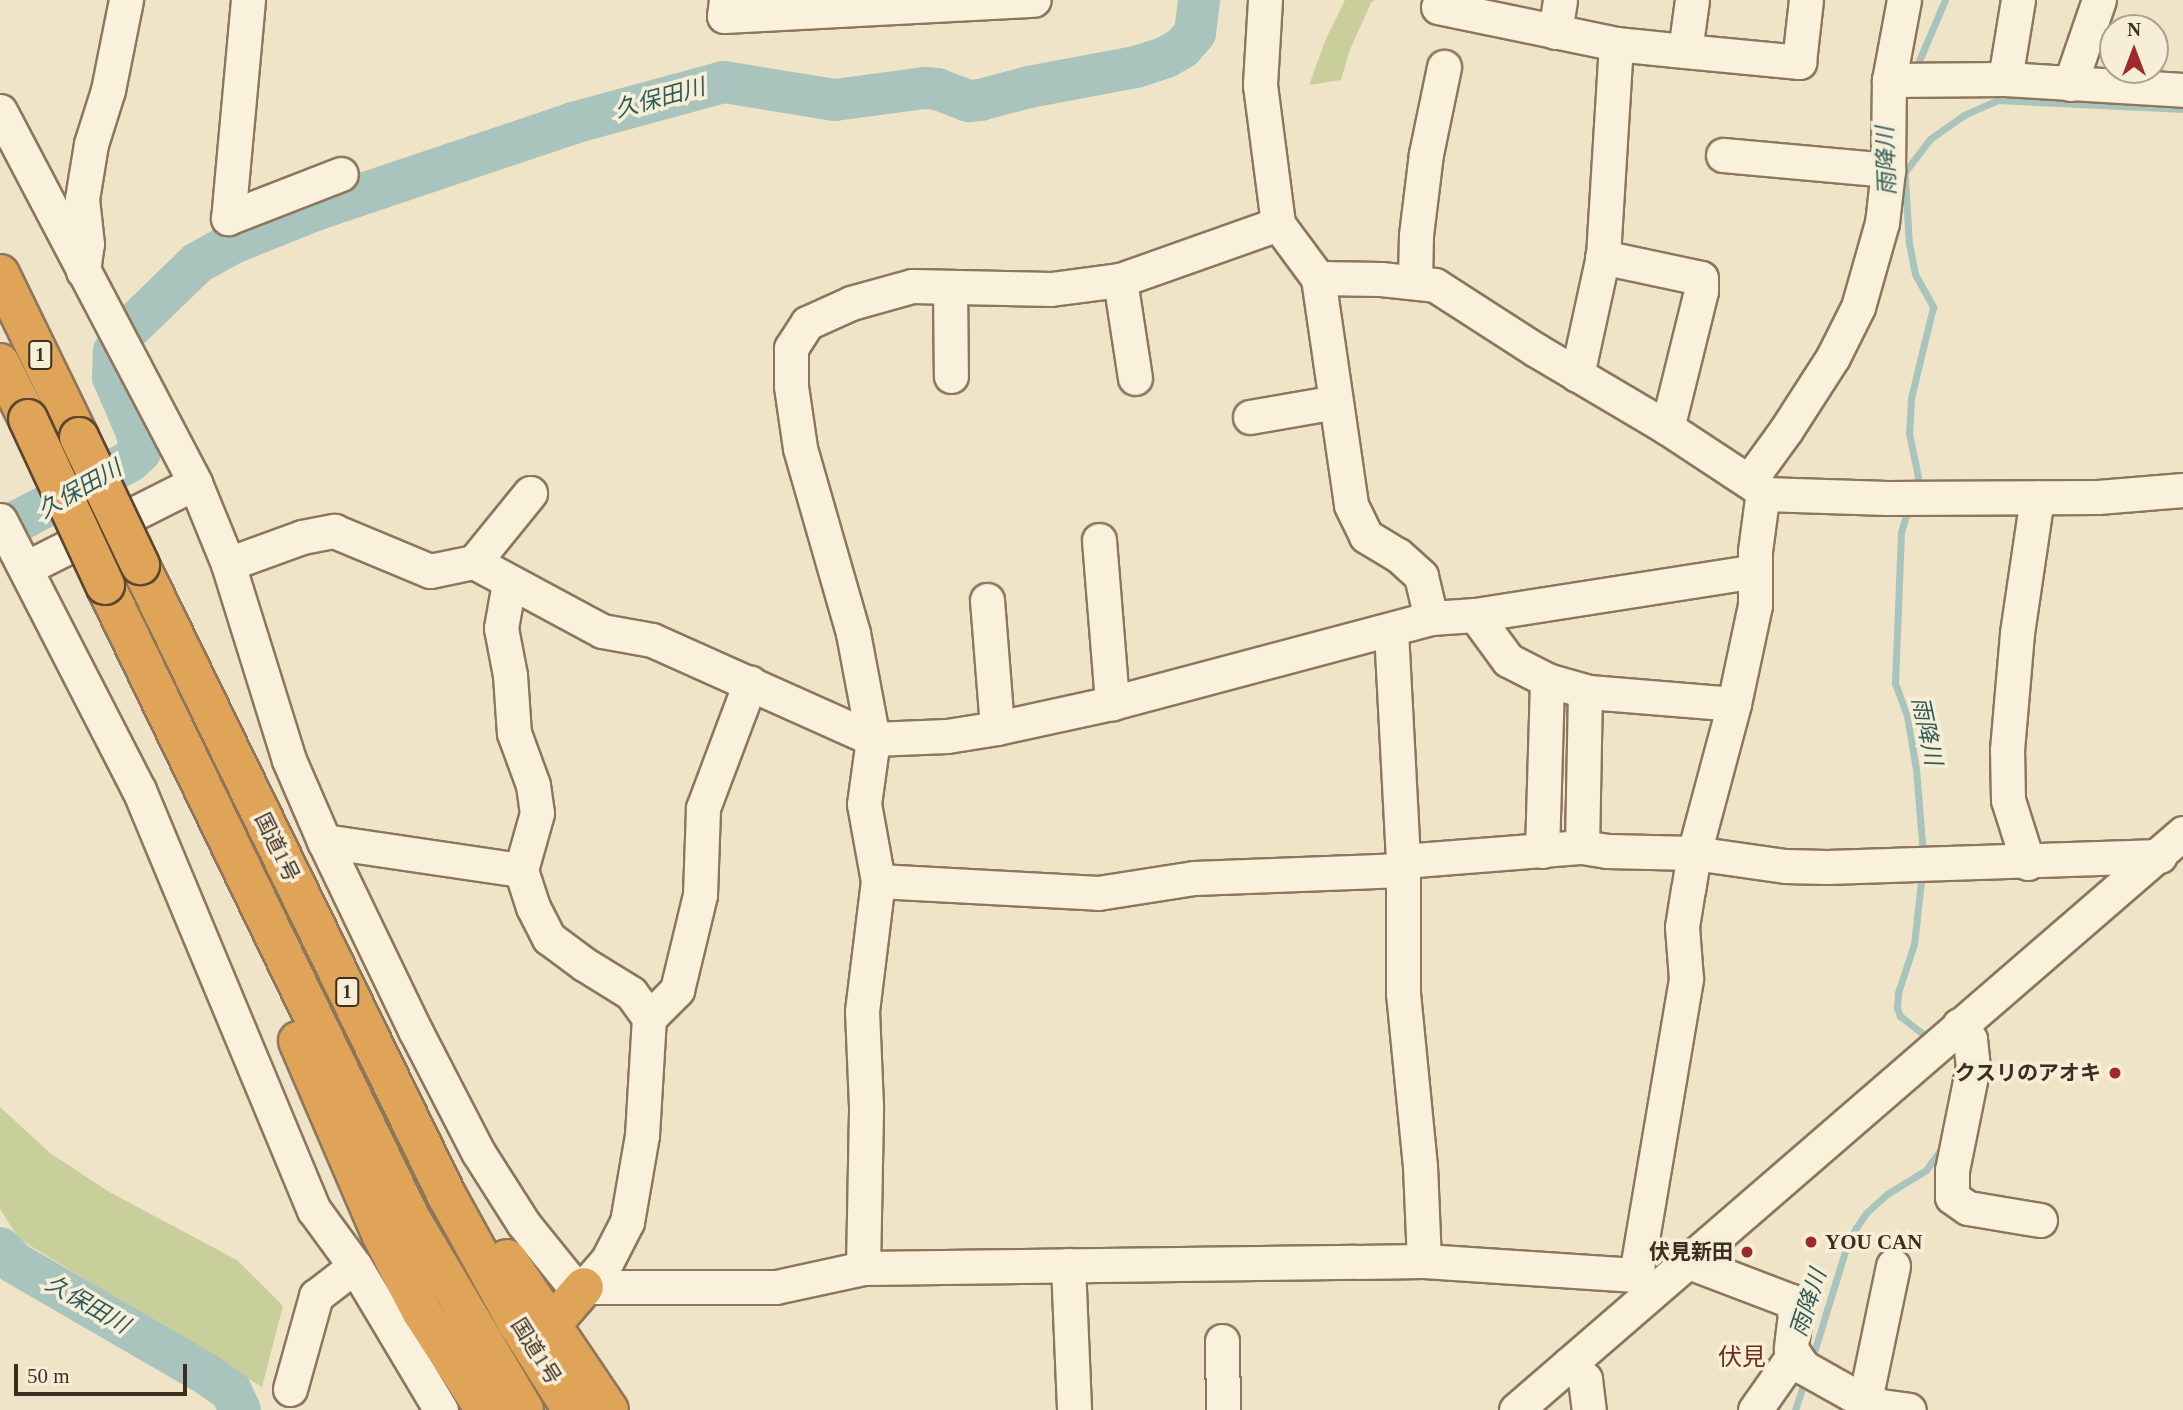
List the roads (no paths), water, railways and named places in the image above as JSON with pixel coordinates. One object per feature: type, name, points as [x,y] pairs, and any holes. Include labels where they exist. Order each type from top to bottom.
[{"type":"highway","name":"国道1号","points":[[0,274],[403,1108],[468,1237],[572,1410]]},
{"type":"highway","name":"国道1号","points":[[0,363],[410,1217],[524,1410]]},
{"type":"highway","points":[[263,912],[262,958],[382,1236],[421,1311],[485,1410]]},
{"type":"highway","points":[[403,1108],[609,1410]]},
{"type":"highway","points":[[551,1325],[584,1287]]},
{"type":"street","points":[[83,274],[87,244],[82,199],[91,144],[108,90],[126,0]]},
{"type":"street","points":[[248,0],[228,218],[341,174]]},
{"type":"street","points":[[726,0],[724,16],[1034,0]]},
{"type":"street","points":[[1265,0],[1260,85],[1278,224],[1318,278],[1351,505],[1366,536],[1398,555],[1421,576],[1431,618]]},
{"type":"street","points":[[1685,51],[1692,0]]},
{"type":"street","points":[[1438,7],[1558,16],[1616,44],[1799,62],[1806,0]]},
{"type":"street","points":[[1645,1283],[1686,979],[1682,927],[1694,853],[1734,704],[1755,605],[1758,521],[1756,488],[1858,307],[1882,223],[1888,170],[1889,80],[1904,0]]},
{"type":"street","points":[[2005,79],[2018,0]]},
{"type":"street","points":[[2070,83],[2099,0]]},
{"type":"street","points":[[1577,375],[1602,257],[1616,44]]},
{"type":"street","points":[[1415,282],[1416,235],[1426,154],[1444,67]]},
{"type":"street","points":[[1889,80],[2005,79],[2183,90]]},
{"type":"street","points":[[0,111],[83,274],[195,483],[228,564],[289,760],[324,841],[415,1030],[478,1152],[523,1223],[569,1280],[584,1287],[776,1287],[863,1268],[1424,1261],[1645,1283]]},
{"type":"street","points":[[1723,155],[1888,170]]},
{"type":"street","points":[[863,1268],[866,1106],[862,1011],[878,881],[864,804],[873,739],[853,633],[800,448],[791,386],[791,348],[807,323],[852,303],[912,286],[1051,289],[1120,280],[1278,224]]},
{"type":"street","points":[[1602,257],[1701,278],[1702,291],[1667,428]]},
{"type":"street","points":[[1318,278],[1435,285],[1457,296],[1577,375],[1667,428],[1756,488],[1887,498],[2098,497],[2183,490]]},
{"type":"street","points":[[1120,280],[1135,378]]},
{"type":"street","points":[[950,286],[951,376]]},
{"type":"street","points":[[1250,416],[1336,402]]},
{"type":"street","points":[[195,483],[13,543],[139,790],[314,1210],[355,1266],[441,1410]]},
{"type":"street","points":[[228,564],[302,537],[334,531],[430,571],[474,562],[530,493]]},
{"type":"street","points":[[2028,863],[2008,800],[2007,750],[2017,633],[2037,497]]},
{"type":"street","points":[[1099,540],[1112,703]]},
{"type":"street","points":[[474,562],[602,631],[652,640],[873,739],[947,736],[998,728],[1112,703],[1391,631],[1431,618],[1475,615],[1755,571]]},
{"type":"street","points":[[509,583],[501,628],[510,675],[514,733],[533,785],[537,813],[521,870],[533,907],[549,937],[584,964],[631,993],[649,1017],[642,1135],[627,1222],[607,1261],[584,1287]]},
{"type":"street","points":[[987,600],[998,728]]},
{"type":"street","points":[[1475,615],[1508,660],[1547,680],[1585,691],[1734,704]]},
{"type":"street","points":[[1391,631],[1403,866],[1403,993],[1420,1166],[1424,1261]]},
{"type":"street","points":[[1542,851],[1547,680]]},
{"type":"street","points":[[649,1017],[677,990],[700,895],[703,808],[750,683]]},
{"type":"street","points":[[1582,847],[1585,691]]},
{"type":"street","points":[[1516,1410],[1569,1364],[1645,1283],[1689,1262],[1959,1025],[2169,855],[2183,833]]},
{"type":"street","points":[[324,841],[521,870]]},
{"type":"street","points":[[878,881],[1098,892],[1194,878],[1403,866],[1582,847],[1607,851],[1694,853],[1785,866],[2028,863],[2169,855]]},
{"type":"street","points":[[1959,1025],[1970,1039],[1973,1066],[1952,1170],[1952,1198],[1968,1208],[2040,1220]]},
{"type":"street","points":[[1689,1262],[1791,1301],[1795,1306],[1791,1349],[1802,1367],[1835,1387],[1884,1406],[1893,1266]]},
{"type":"street","points":[[1068,1265],[1074,1410]]},
{"type":"street","points":[[290,1389],[316,1296],[355,1266]]},
{"type":"street","points":[[1222,1341],[1223,1410]]},
{"type":"street","points":[[1755,1410],[1793,1356]]},
{"type":"street","points":[[1569,1364],[1585,1379],[1589,1410]]},
{"type":"waterway","name":"久保田川","points":[[129,329],[197,263],[233,243],[315,210],[573,123],[724,82],[835,100],[924,88],[937,89],[969,101],[980,100],[1029,87],[1136,67],[1166,57],[1182,48],[1195,33],[1199,0]]},
{"type":"waterway","name":"雨降川","points":[[1915,70],[1945,0]]},
{"type":"waterway","points":[[1904,173],[1930,139],[1964,115],[1997,100],[2183,109]]},
{"type":"waterway","name":"雨降川","points":[[1904,164],[1909,243],[1915,274],[1933,307],[1911,398],[1909,433],[1918,477],[1915,489]]},
{"type":"waterway","name":"久保田川","points":[[0,536],[20,520],[130,461],[140,452],[137,433],[113,377],[114,351]]},
{"type":"waterway","name":"雨降川","points":[[1909,506],[1901,533],[1895,683],[1907,716],[1916,769],[1923,854]]},
{"type":"waterway","name":"雨降川","points":[[1922,872],[1914,944],[1898,993],[1897,1008],[1900,1016],[1929,1039]]},
{"type":"waterway","name":"雨降川","points":[[1811,1362],[1847,1245],[1856,1228],[1866,1213],[1887,1194],[1926,1170],[1942,1148]]},
{"type":"waterway","name":"久保田川","points":[[0,1248],[15,1263],[205,1373],[231,1391],[240,1410]]},
{"type":"waterway","name":"雨降川","points":[[1795,1410],[1805,1380]]},
{"type":"place","name":"クスリのアオキ","points":[[2115,1073]]},
{"type":"place","name":"YOU CAN","points":[[1811,1242]]},
{"type":"place","name":"伏見新田","points":[[1747,1252]]},
{"type":"district","name":"伏見","points":[[1742,1358]]}]
